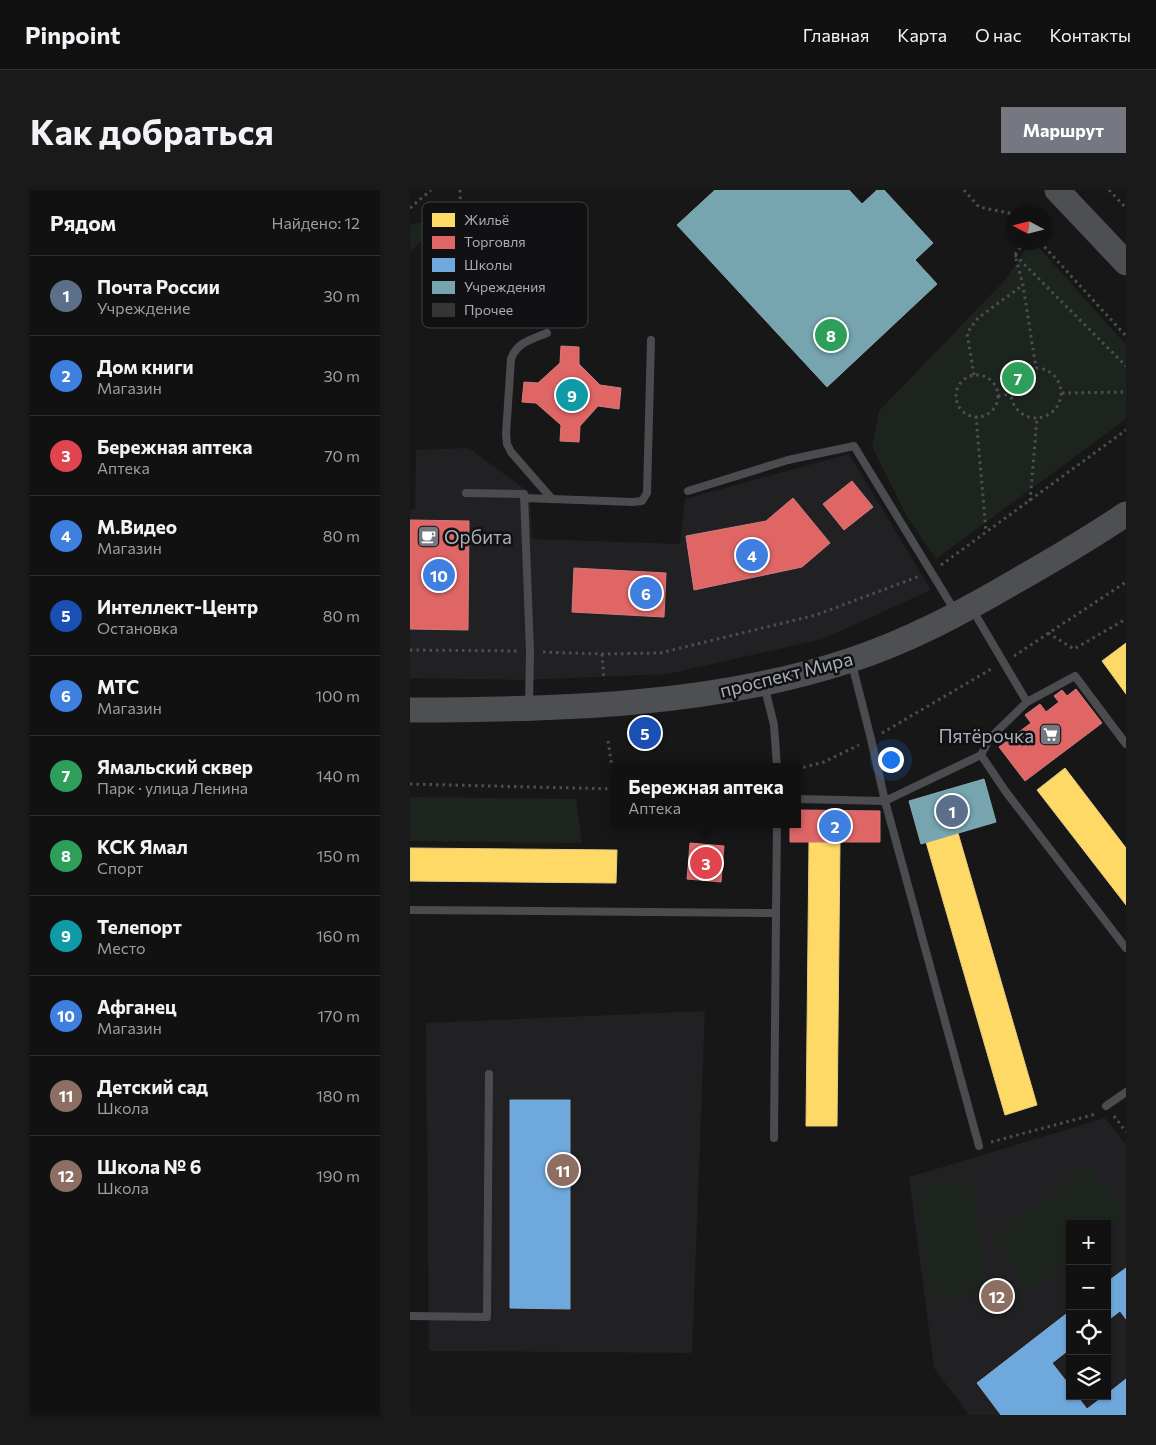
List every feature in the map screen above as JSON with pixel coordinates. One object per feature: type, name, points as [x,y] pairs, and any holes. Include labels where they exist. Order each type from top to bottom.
[{"type":"main road","points":[[1057,190],[1126,263]]},
{"type":"main road","name":"проспект Мира","points":[[410,710],[529,708],[691,696],[764,682],[851,660],[897,642],[964,610],[1070,550],[1126,514]]},
{"type":"lane","points":[[547,332],[519,345],[514,350],[511,359],[506,434],[507,444],[511,452],[552,500]]},
{"type":"lane","points":[[524,498],[642,501],[647,493],[651,340]]},
{"type":"lane","points":[[688,491],[788,460],[854,446],[932,572],[964,610],[1003,663],[1027,702]]},
{"type":"lane","points":[[466,493],[524,494],[530,651],[529,708]]},
{"type":"lane","points":[[851,660],[872,739],[885,801],[979,1146]]},
{"type":"lane","points":[[801,799],[885,801],[981,755],[990,738],[1027,702],[1075,676],[1126,744]]},
{"type":"lane","points":[[764,682],[774,725],[777,763]]},
{"type":"lane","points":[[981,755],[1006,792],[1126,948]]},
{"type":"lane","points":[[774,1138],[777,828]]},
{"type":"lane","points":[[410,910],[776,913]]},
{"type":"lane","points":[[410,1316],[487,1317],[489,1074]]},
{"type":"lane","points":[[1106,1106],[1126,1092]]},
{"type":"path","points":[[410,208],[431,190]]},
{"type":"path","points":[[964,190],[979,207],[1006,212]]},
{"type":"path","points":[[1109,190],[1126,208]]},
{"type":"path","points":[[1018,250],[1015,255],[1023,285],[1036,368]]},
{"type":"path","points":[[1047,250],[1126,336]]},
{"type":"path","points":[[1015,255],[1126,366]]},
{"type":"path","points":[[974,375],[967,333],[978,318],[1023,285]]},
{"type":"path","points":[[533,328],[534,338]]},
{"type":"path","points":[[1036,368],[1051,372],[1060,385],[1061,393],[1060,400],[1051,413],[1037,418],[1022,414],[1013,402],[1011,394],[1016,379],[1028,369],[1036,368]]},
{"type":"path","points":[[974,375],[988,378],[997,389],[998,396],[997,402],[988,413],[976,416],[963,411],[957,400],[958,387],[962,381],[974,375]]},
{"type":"path","points":[[1061,393],[1126,392]]},
{"type":"path","points":[[998,396],[1011,394]]},
{"type":"path","points":[[976,416],[986,532]]},
{"type":"path","points":[[1030,501],[1037,418]]},
{"type":"path","points":[[410,650],[602,654],[660,653],[816,615],[932,572],[1126,430]]},
{"type":"path","points":[[801,768],[824,762],[872,739],[1003,663],[1126,582]]},
{"type":"path","points":[[1048,633],[1074,649],[1126,620]]},
{"type":"path","points":[[602,654],[604,680]]},
{"type":"path","points":[[608,741],[611,763]]},
{"type":"path","points":[[410,784],[611,788]]},
{"type":"path","points":[[979,1146],[1096,1114],[1106,1106],[1126,1132]]},
{"type":"shaded area","points":[[422,222],[422,240],[410,252],[410,225]]},
{"type":"shaded area","points":[[1025,250],[1041,250],[1126,345],[1126,419],[936,559],[907,517],[872,446],[879,411],[1005,280]]},
{"type":"shaded area","points":[[469,448],[530,493],[532,539],[680,544],[685,499],[849,454],[931,590],[823,639],[668,674],[523,680],[410,678],[410,510],[415,509],[416,450]]},
{"type":"shaded area","points":[[410,797],[576,799],[582,843],[410,841]]},
{"type":"shaded area","points":[[705,1011],[692,1353],[429,1351],[426,1023]]},
{"type":"shaded area","points":[[1105,1118],[1126,1145],[1126,1415],[969,1415],[934,1368],[909,1177]]},
{"type":"shaded area","points":[[1089,1165],[1126,1214],[1126,1218],[1111,1229],[1111,1220],[1066,1220],[1066,1263],[1030,1290],[991,1238]]},
{"type":"shaded area","points":[[972,1180],[988,1292],[931,1300],[915,1188]]},
{"type":"building: Жильё","points":[[1126,643],[1126,694],[1102,661]]},
{"type":"building: Жильё","points":[[1065,768],[1126,848],[1126,905],[1037,790]]},
{"type":"building: Жильё","points":[[958,833],[1037,1105],[1005,1115],[926,842]]},
{"type":"building: Жильё","points":[[809,842],[840,842],[837,1126],[806,1126]]},
{"type":"building: Жильё","points":[[410,848],[617,850],[616,883],[410,881]]},
{"type":"building: Торговля","points":[[561,346],[579,347],[579,364],[600,385],[621,388],[619,409],[598,406],[580,426],[579,442],[560,441],[561,425],[536,403],[522,402],[524,382],[538,383],[560,363]]},
{"type":"building: Торговля","points":[[852,481],[873,507],[844,530],[823,504]]},
{"type":"building: Торговля","points":[[793,498],[830,543],[802,567],[694,590],[686,536],[766,521]]},
{"type":"building: Торговля","points":[[410,520],[469,521],[468,630],[410,629]]},
{"type":"building: Торговля","points":[[574,568],[666,573],[664,617],[572,612]]},
{"type":"building: Торговля","name":"Пятёрочка","points":[[1076,689],[1102,723],[1025,781],[999,747],[1031,723],[1025,715],[1040,704],[1046,712],[1059,702],[1054,696],[1062,690],[1067,696]]},
{"type":"building: Торговля","points":[[801,810],[880,811],[880,842],[790,842],[790,828],[801,828]]},
{"type":"building: Торговля","points":[[690,843],[724,846],[721,882],[687,879]]},
{"type":"building: Школы","points":[[510,1100],[570,1100],[570,1309],[510,1308]]},
{"type":"building: Школы","points":[[1126,1268],[1126,1319],[1120,1311],[1111,1318],[1111,1279]]},
{"type":"building: Школы","points":[[1066,1314],[1066,1352],[1052,1363],[1066,1381],[1066,1400],[1080,1400],[1087,1409],[1099,1400],[1111,1400],[1111,1391],[1126,1379],[1126,1415],[1001,1415],[977,1383]]},
{"type":"building: Учреждения","points":[[715,190],[849,190],[862,204],[877,190],[884,190],[933,243],[915,260],[937,284],[827,387],[677,225]]},
{"type":"building: Учреждения","points":[[984,779],[996,822],[921,844],[909,801]]},
{"type":"place","name":"КСК Ямал","points":[[831,335]]},
{"type":"place","name":"Ямальский сквер","points":[[1018,378]]},
{"type":"place","name":"Телепорт","points":[[572,395]]},
{"type":"place","name":"Орбита","points":[[428,536]]},
{"type":"place","name":"М.Видео","points":[[752,555]]},
{"type":"place","name":"Афганец","points":[[439,575]]},
{"type":"place","name":"МТС","points":[[646,593]]},
{"type":"place","name":"Интеллект-Центр","points":[[645,733]]},
{"type":"place","name":"Пятёрочка","points":[[1050,735]]},
{"type":"place","name":"Почта России","points":[[952,811]]},
{"type":"place","name":"Дом книги","points":[[835,826]]},
{"type":"place","name":"Бережная аптека","points":[[706,863]]},
{"type":"place","name":"Детский сад","points":[[563,1170]]},
{"type":"place","name":"Школа № 6","points":[[997,1296]]}]
